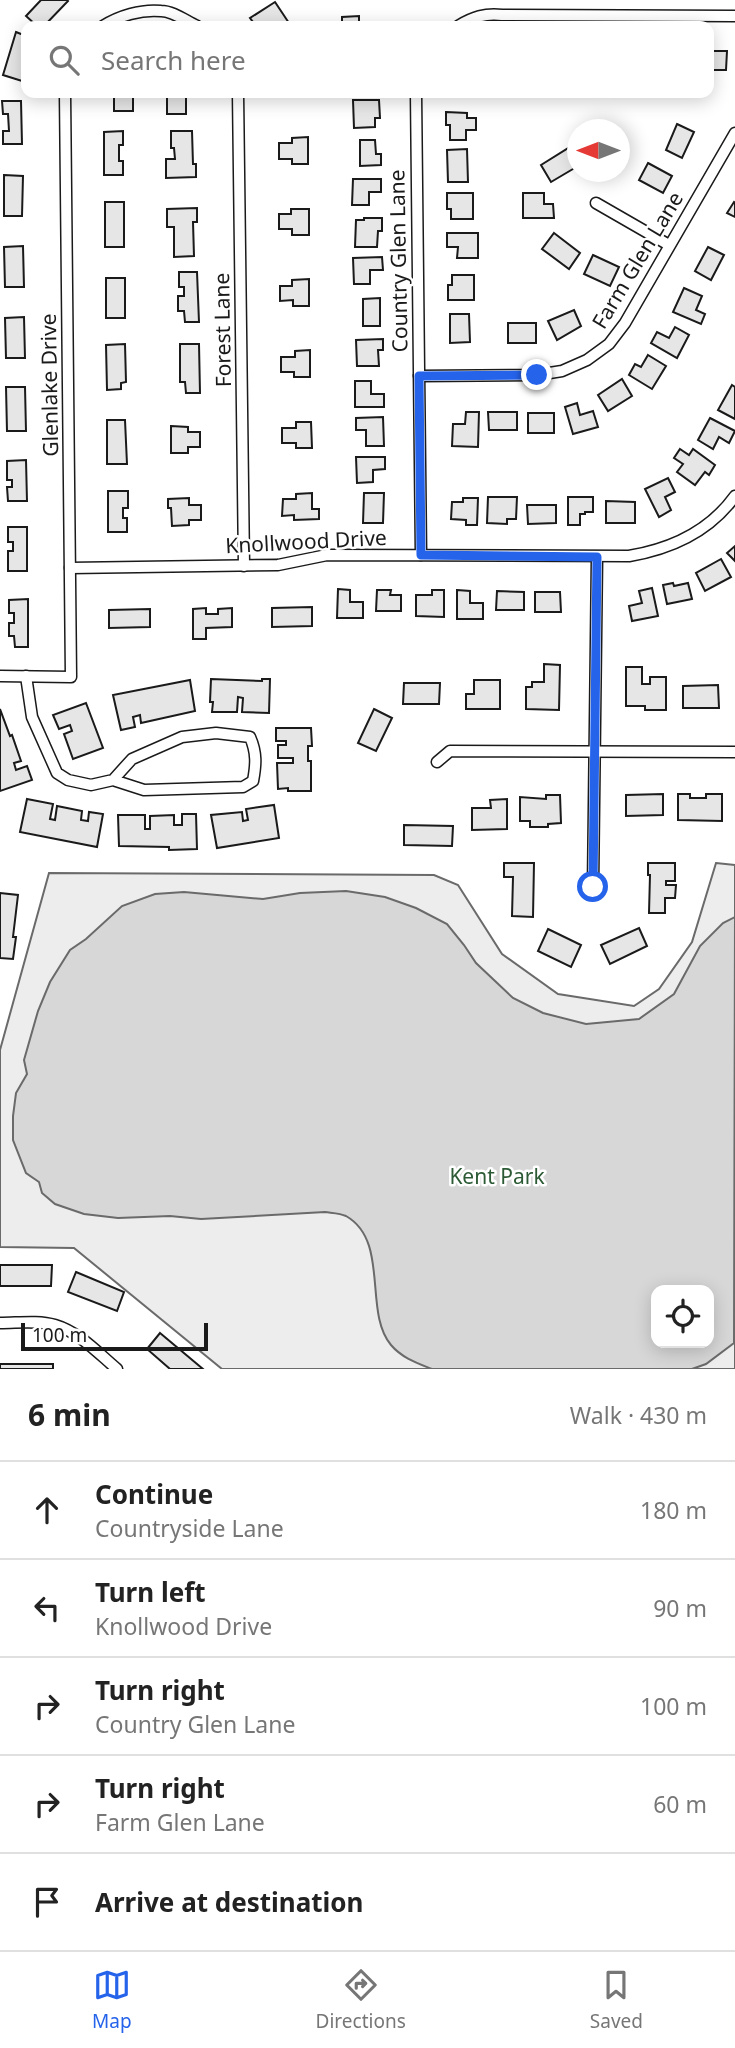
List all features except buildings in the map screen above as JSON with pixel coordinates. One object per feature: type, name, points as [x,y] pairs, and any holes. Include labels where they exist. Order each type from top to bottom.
[{"type":"street","points":[[111,21],[163,5],[189,21]]},
{"type":"street","points":[[466,21],[487,13],[735,16]]},
{"type":"street","name":"Glenlake Drive","points":[[26,677],[71,677],[65,98]]},
{"type":"street","name":"Forest Lane","points":[[237,98],[244,566]]},
{"type":"street","name":"Country Glen Lane","points":[[416,98],[421,555]]},
{"type":"street","name":"Farm Glen Lane","points":[[419,376],[550,373],[573,367],[609,344],[625,323],[735,134]]},
{"type":"street","points":[[596,203],[669,245]]},
{"type":"street","name":"Knollwood Drive","points":[[70,568],[278,565],[327,555],[629,556],[654,552],[677,543],[724,512],[735,496]]},
{"type":"street","points":[[593,887],[597,557]]},
{"type":"street","points":[[0,676],[26,677],[32,717],[57,773],[83,785],[113,780],[144,790],[243,787],[253,781],[257,761],[255,747],[250,737],[216,733],[182,737],[132,759],[113,780]]},
{"type":"street","points":[[437,762],[450,751],[735,752]]},
{"type":"street","points":[[0,1323],[41,1323],[68,1330],[117,1369]]},
{"type":"shaded area","name":"Kent Park","points":[[716,863],[735,865],[735,1369],[222,1369],[74,1248],[0,1247],[0,1050],[49,873],[434,875],[458,885],[502,954],[558,994],[634,1006],[659,989],[692,942]]},
{"type":"shaded area","name":"Kent Park","points":[[346,891],[385,897],[416,908],[447,924],[476,963],[513,998],[543,1013],[586,1024],[639,1019],[674,994],[700,946],[723,923],[735,917],[734,1343],[706,1364],[692,1369],[432,1369],[400,1353],[391,1345],[383,1331],[378,1314],[368,1242],[359,1227],[346,1216],[325,1212],[201,1219],[170,1216],[118,1218],[84,1214],[55,1204],[42,1193],[39,1182],[26,1173],[13,1140],[13,1116],[16,1093],[27,1074],[24,1060],[38,1011],[50,982],[70,950],[122,906],[155,894],[184,892],[263,899],[300,893]]},
{"type":"route","points":[[537,375],[419,376],[421,555],[597,557],[593,887]]}]
